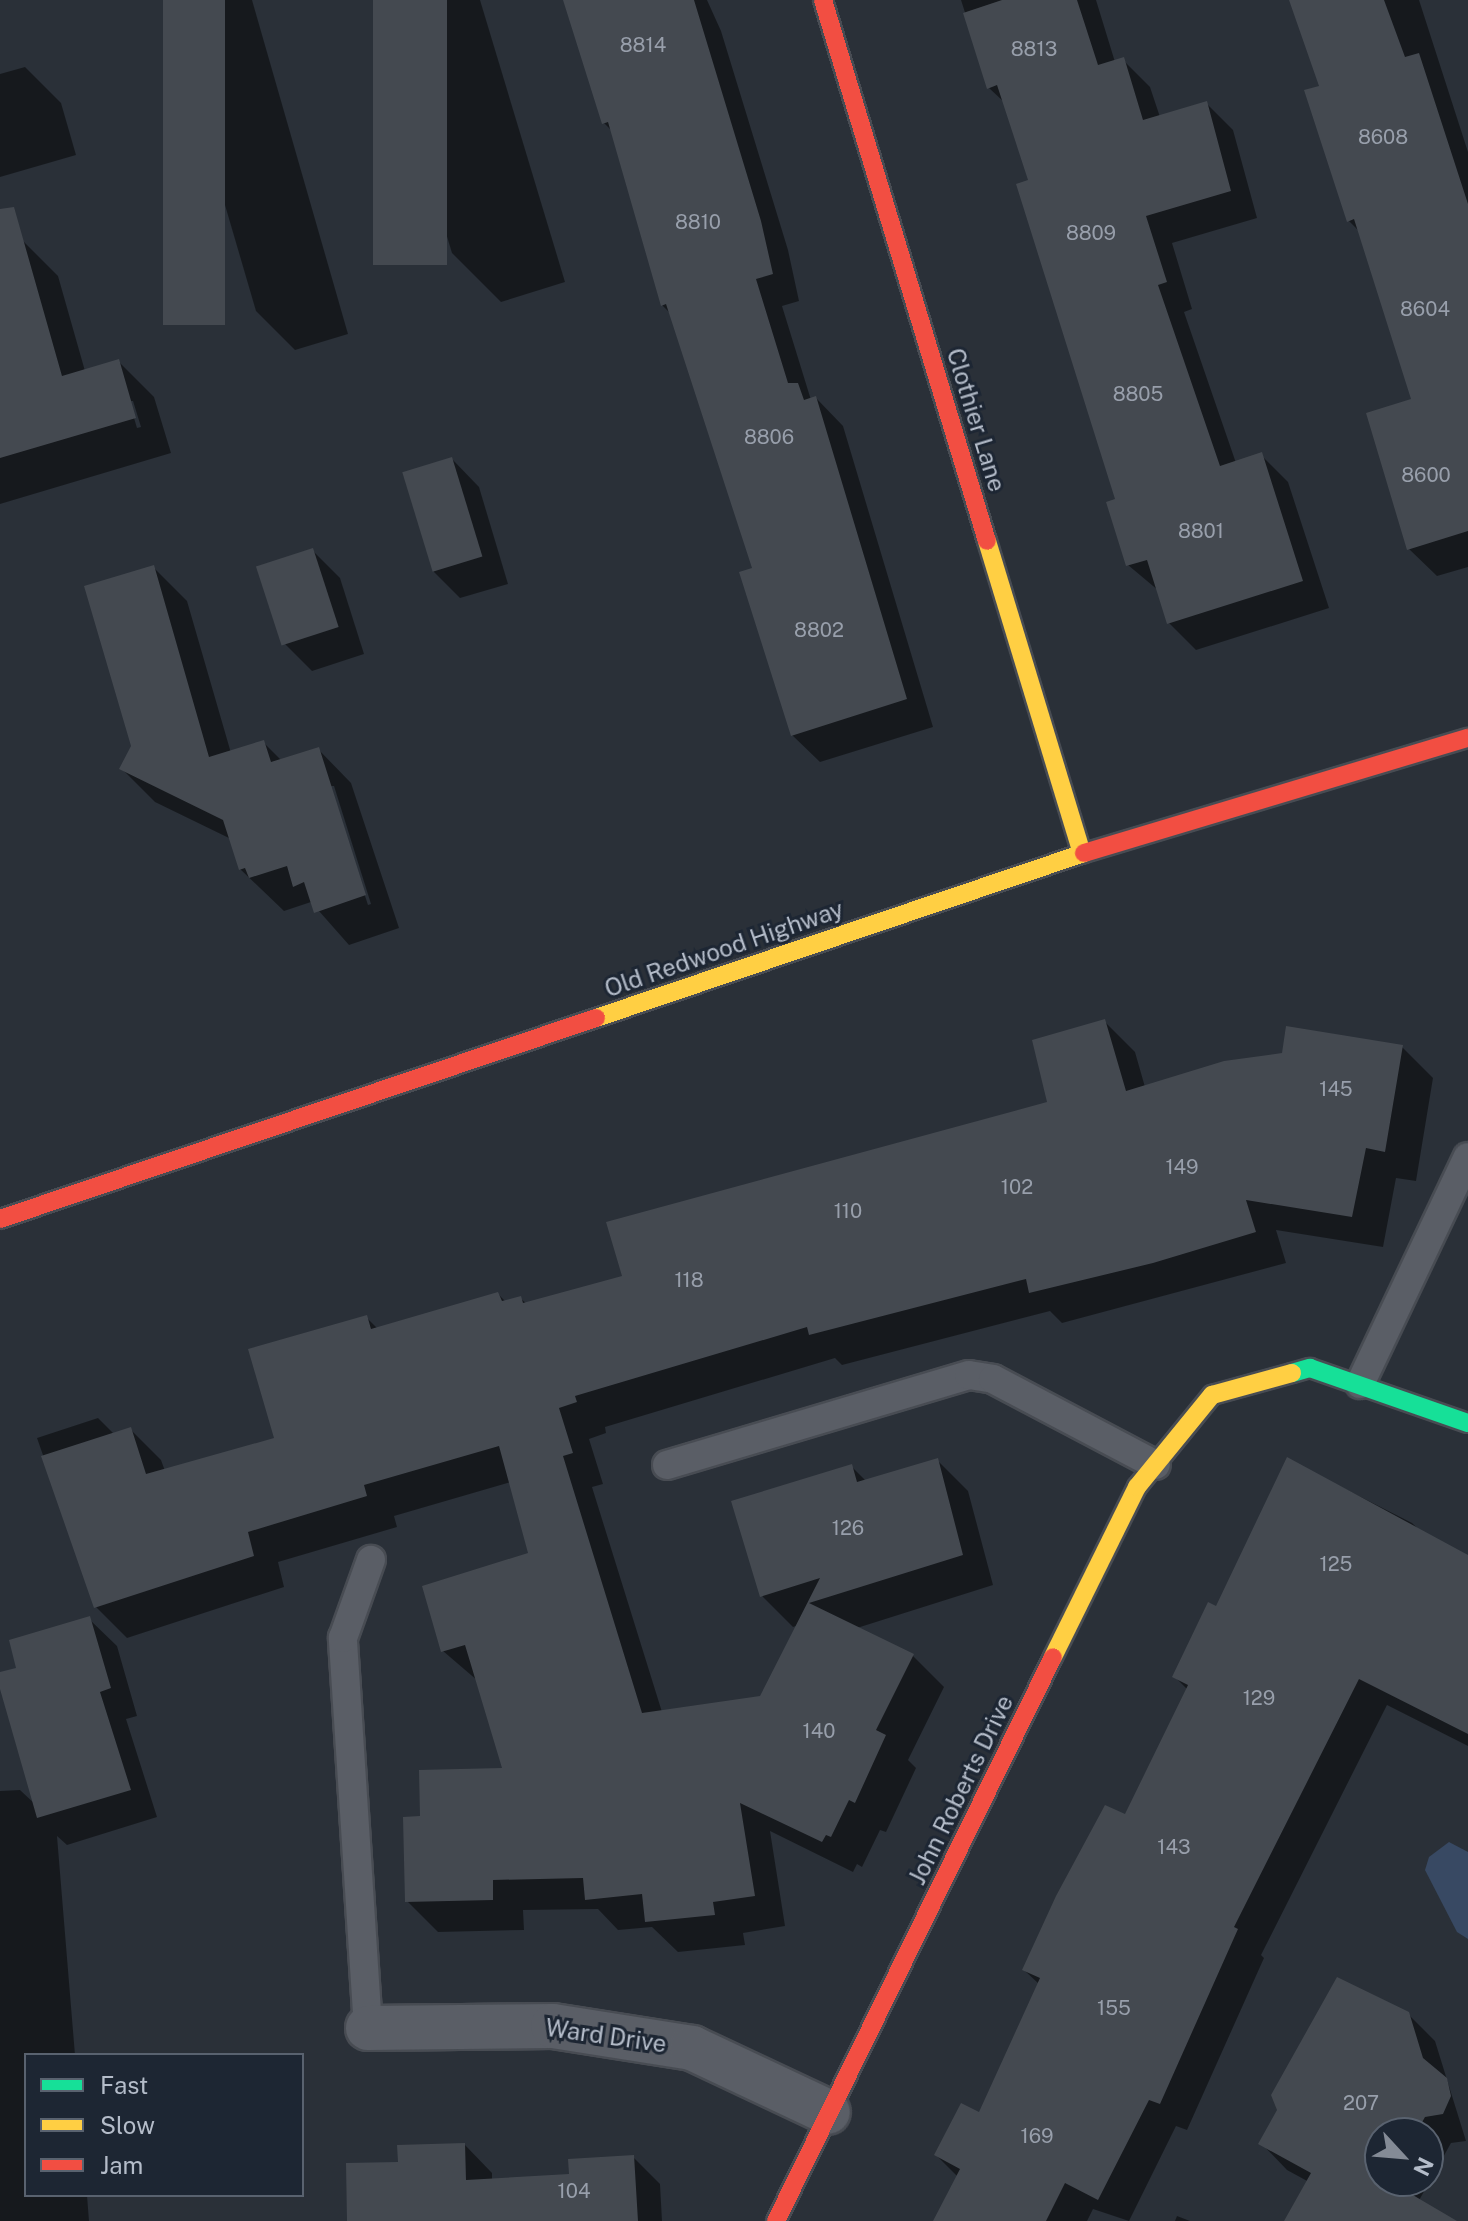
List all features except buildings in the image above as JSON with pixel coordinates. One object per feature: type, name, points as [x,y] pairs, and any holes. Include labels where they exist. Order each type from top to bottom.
[{"type":"street","name":"Clothier Lane","points":[[823,0],[1082,854]]},
{"type":"street","name":"Old Redwood Highway","points":[[0,1219],[1082,854],[1468,738]]},
{"type":"street","name":"John Roberts Drive","points":[[776,2221],[1137,1487],[1212,1395],[1310,1368],[1360,1384]]},
{"type":"street","points":[[1360,1384],[1468,1423]]},
{"type":"street","name":"Ward Drive","points":[[368,2028],[553,2026],[692,2048],[828,2112]]},
{"type":"lane","points":[[1360,1384],[1468,1157]]},
{"type":"lane","points":[[667,1465],[969,1375],[993,1379],[1156,1465]]},
{"type":"lane","points":[[368,2028],[343,1638],[371,1560]]},
{"type":"water","points":[[1449,1842],[1468,1852],[1468,1939],[1457,1932],[1425,1870],[1429,1857]]},
{"type":"traffic: fast","points":[[1292,1373],[1310,1368],[1468,1423]]},
{"type":"traffic: slow","points":[[987,541],[1082,854]]},
{"type":"traffic: slow","points":[[596,1018],[1084,853]]},
{"type":"traffic: slow","points":[[1053,1657],[1137,1487],[1212,1395],[1292,1373]]},
{"type":"traffic: jam","points":[[823,0],[987,541]]},
{"type":"traffic: jam","points":[[1084,853],[1468,738]]},
{"type":"traffic: jam","points":[[0,1219],[596,1018]]},
{"type":"traffic: jam","points":[[776,2221],[1053,1657]]}]
